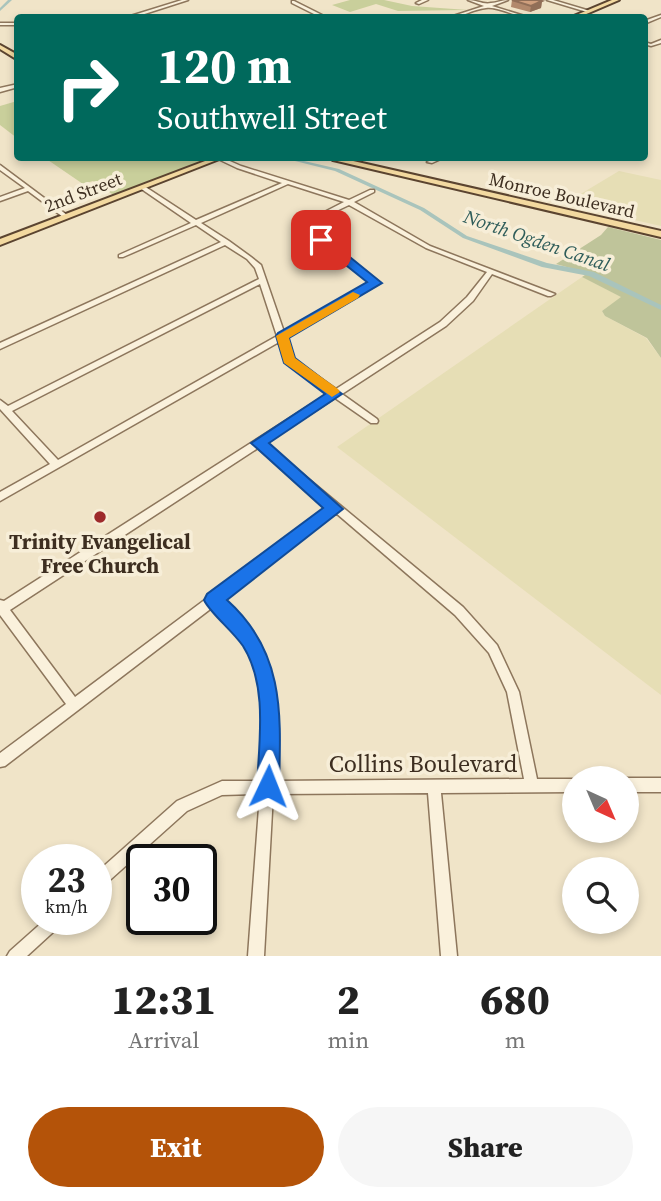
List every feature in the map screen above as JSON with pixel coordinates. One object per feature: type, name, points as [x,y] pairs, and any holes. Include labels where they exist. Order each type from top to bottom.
[{"type":"main road","points":[[581,14],[616,0]]},
{"type":"main road","name":"2nd Street","points":[[0,242],[210,161]]},
{"type":"main road","name":"Monroe Boulevard","points":[[346,161],[661,234]]},
{"type":"street","points":[[138,14],[186,0]]},
{"type":"street","points":[[300,0],[293,2],[318,14]]},
{"type":"street","points":[[418,3],[426,0]]},
{"type":"street","points":[[470,0],[516,14]]},
{"type":"street","points":[[461,14],[506,0]]},
{"type":"street","points":[[549,0],[588,11]]},
{"type":"street","points":[[226,161],[349,202],[428,247],[551,294]]},
{"type":"street","points":[[0,167],[65,216]]},
{"type":"street","points":[[121,257],[286,183]]},
{"type":"street","points":[[142,187],[227,242],[258,267],[289,360],[374,421]]},
{"type":"street","points":[[0,199],[29,189]]},
{"type":"street","points":[[0,498],[376,283],[302,225],[372,191]]},
{"type":"street","points":[[0,346],[227,242]]},
{"type":"street","points":[[74,705],[1,608],[443,324],[470,299],[491,271]]},
{"type":"street","points":[[57,465],[3,407],[263,280]]},
{"type":"street","points":[[259,443],[334,509],[459,611],[493,649],[513,692],[533,785]]},
{"type":"street","points":[[0,761],[334,509]]},
{"type":"street","points":[[213,600],[238,622],[257,652],[267,684],[271,724],[256,956]]},
{"type":"street","points":[[434,785],[449,956]]},
{"type":"street","name":"Collins Boulevard","points":[[112,869],[182,806],[222,788],[562,785]]},
{"type":"street","points":[[639,785],[661,785]]},
{"type":"street","points":[[15,956],[39,935]]},
{"type":"shaded area","points":[[619,171],[661,180],[661,226],[564,204]]},
{"type":"shaded area","points":[[582,277],[622,297],[602,311],[605,316],[646,338],[661,358],[661,695],[337,447]]},
{"type":"green space","points":[[350,0],[384,0],[412,6],[468,10],[398,11],[376,4],[350,12],[332,5]]},
{"type":"green space","points":[[14,102],[14,136],[0,125],[0,106]]},
{"type":"green space","points":[[49,161],[205,161],[115,196],[93,181],[83,184]]},
{"type":"green space","points":[[608,227],[661,240],[661,358],[647,338],[605,316],[602,311],[621,297],[582,277],[588,273],[556,264],[601,235]]},
{"type":"building","points":[[512,0],[537,0],[542,1],[531,6]]},
{"type":"waterway","name":"North Ogden Canal","points":[[0,10],[10,0]]},
{"type":"waterway","name":"North Ogden Canal","points":[[0,15],[4,21]]},
{"type":"waterway","name":"North Ogden Canal","points":[[299,161],[337,170],[422,209],[465,237],[545,265],[591,274],[661,308]]},
{"type":"slow traffic","points":[[332,392],[289,360],[282,336],[353,295]]},
{"type":"place","name":"Trinity Evangelical Free Church","points":[[100,517]]},
{"type":"route","points":[[268,786],[271,724],[267,684],[257,652],[238,622],[213,600],[334,509],[259,443],[335,394],[289,360],[282,336],[376,283],[321,240]]}]
